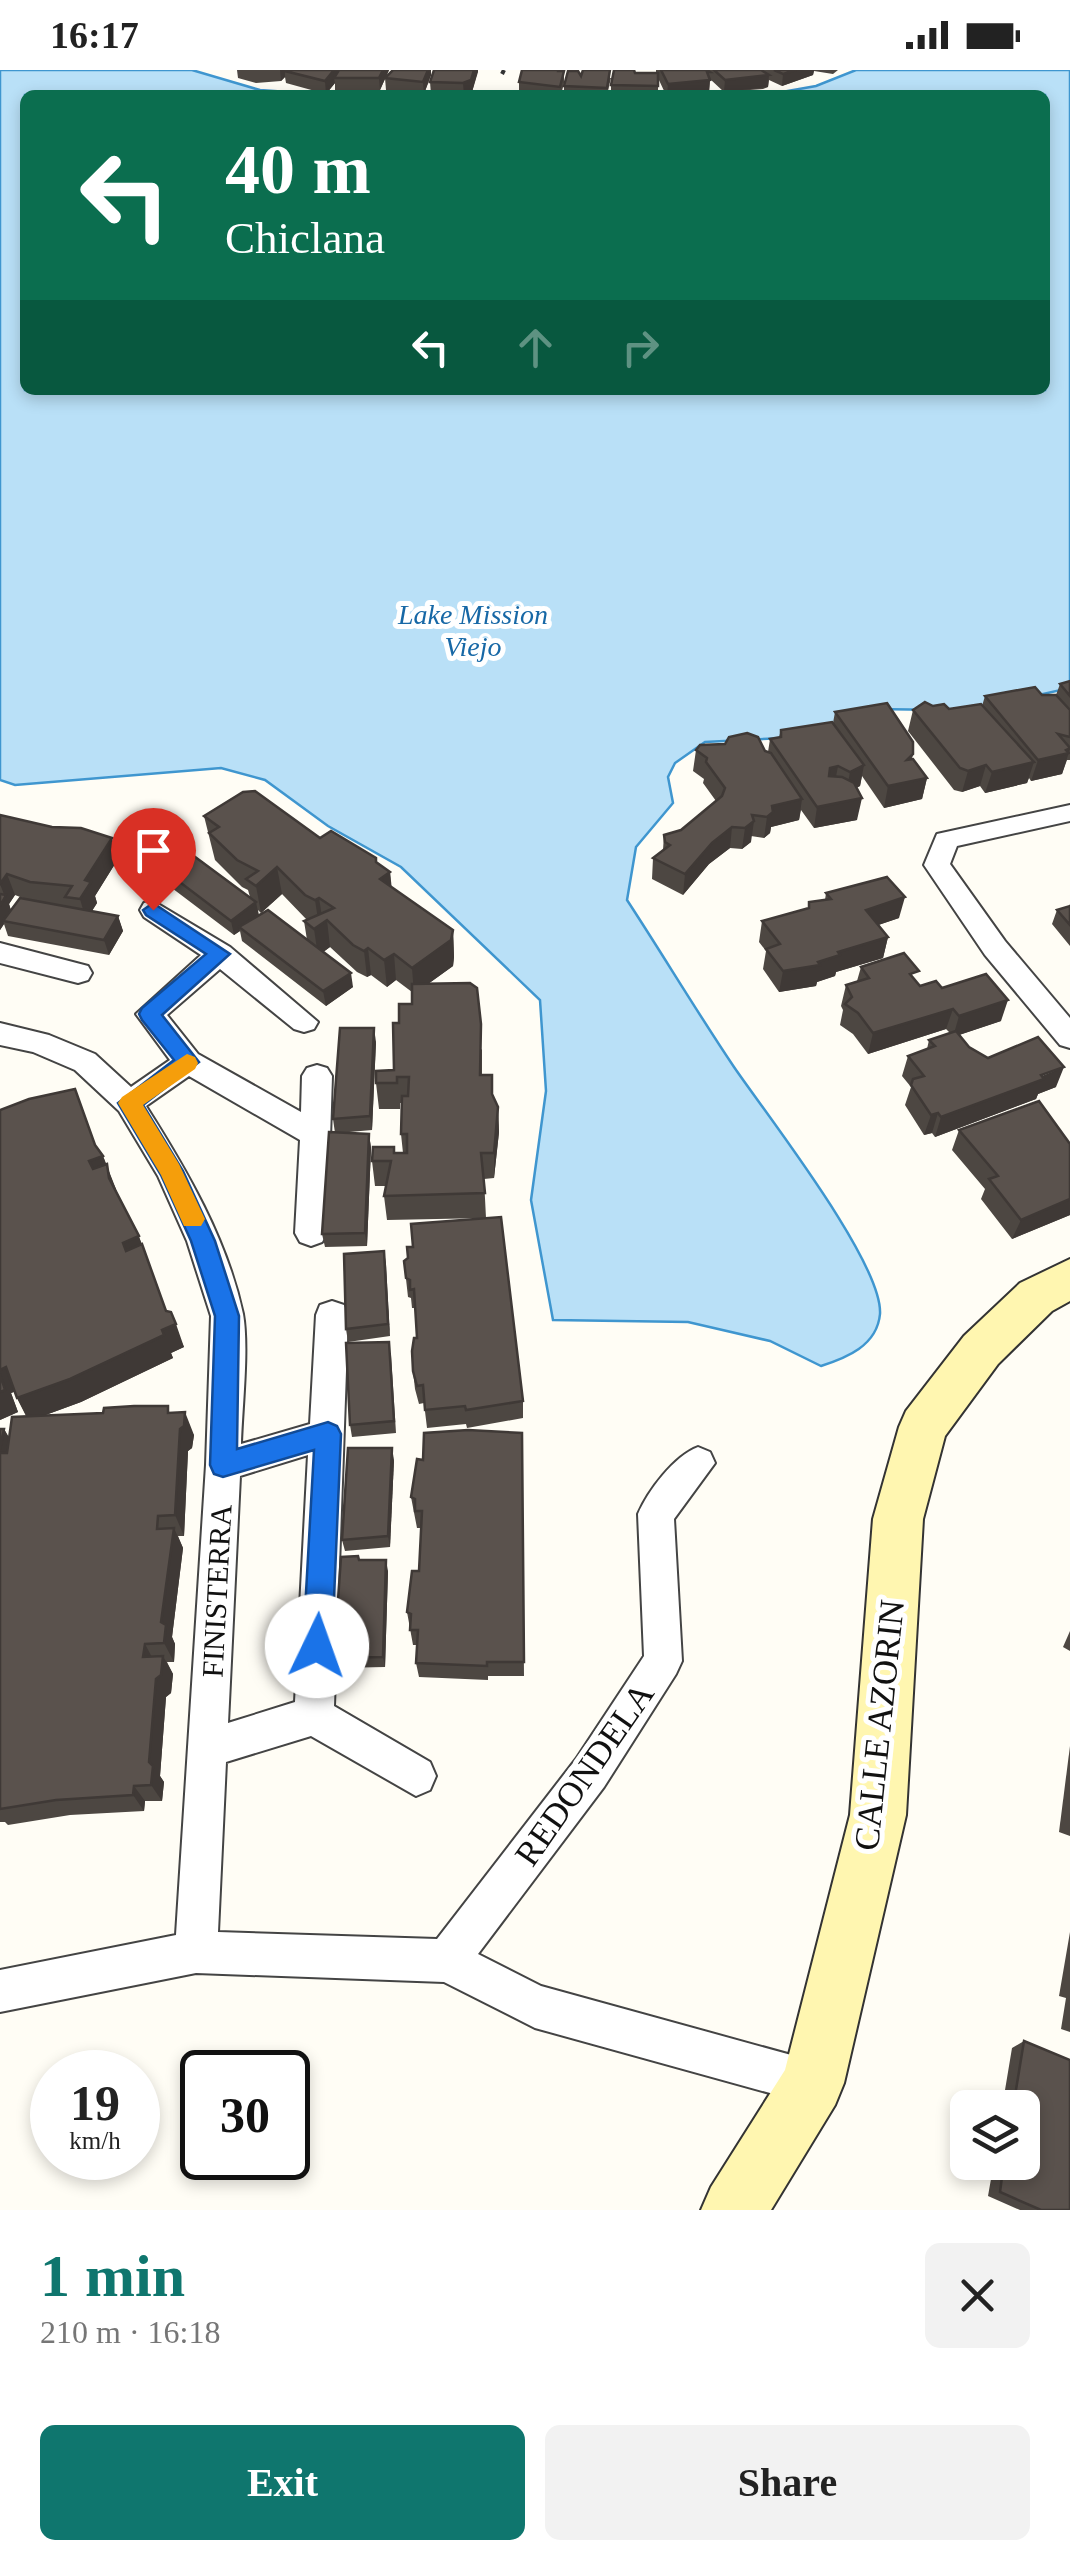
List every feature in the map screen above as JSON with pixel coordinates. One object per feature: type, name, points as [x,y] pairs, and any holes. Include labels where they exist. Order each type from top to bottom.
[{"type":"street","points":[[1068,1033],[995,948],[937,865],[946,840],[1070,813]]},
{"type":"street","points":[[153,910],[220,954],[304,1022]]},
{"type":"street","points":[[220,954],[150,1014],[188,1062],[317,1136]]},
{"type":"street","points":[[2,955],[78,973]]},
{"type":"street","name":"FINISTERRA","points":[[0,1034],[39,1043],[86,1062],[130,1103],[171,1171],[203,1241],[227,1316],[223,1465],[196,1952]]},
{"type":"street","points":[[130,1103],[188,1062]]},
{"type":"street","points":[[311,1233],[316,1076]]},
{"type":"street","name":"CALLE AZORIN","points":[[734,2210],[813,2083],[878,1815],[898,1519],[924,1427],[982,1350],[1036,1298],[1070,1278]]},
{"type":"street","points":[[314,1716],[332,1314]]},
{"type":"street","points":[[223,1465],[328,1434]]},
{"type":"street","name":"REDONDELA","points":[[447,1962],[590,1773],[663,1661],[656,1514],[698,1463]]},
{"type":"street","points":[[209,1748],[314,1716],[416,1776]]},
{"type":"street","points":[[0,1991],[196,1952],[447,1962],[535,2006],[813,2083]]},
{"type":"water","name":"Lake Mission Viejo","points":[[0,70],[192,70],[260,90],[20,90],[20,395],[1050,395],[1050,90],[793,90],[816,86],[856,70],[1070,70],[1070,688],[984,707],[874,709],[816,731],[784,738],[705,742],[675,763],[668,777],[673,803],[636,847],[627,900],[863,1260],[876,1291],[880,1314],[873,1334],[859,1349],[821,1366],[770,1341],[688,1322],[553,1320],[531,1200],[546,1091],[540,1000],[401,867],[328,826],[265,780],[221,768],[15,785],[0,780]]},
{"type":"building","points":[[287,70],[334,70],[325,81]]},
{"type":"building","points":[[339,70],[383,70],[379,78],[334,78]]},
{"type":"building","points":[[393,70],[428,70],[423,82],[385,78]]},
{"type":"building","points":[[434,70],[474,70],[471,80],[463,83],[430,82]]},
{"type":"building","points":[[522,70],[564,71],[560,87],[519,82]]},
{"type":"building","points":[[583,70],[610,70],[607,88],[564,86],[568,71],[578,71],[581,76]]},
{"type":"building","points":[[614,70],[658,73],[658,86],[611,85]]},
{"type":"building","points":[[661,70],[707,70],[710,80],[668,84]]},
{"type":"building","points":[[714,70],[761,70],[769,75],[725,80]]},
{"type":"building","points":[[1070,681],[1070,696],[1060,684]]},
{"type":"building","points":[[1035,687],[1042,695],[1056,695],[1070,710],[1070,737],[1058,734],[1070,748],[1066,750],[1069,753],[1038,760],[985,696]]},
{"type":"building","points":[[925,702],[933,706],[944,704],[949,709],[981,704],[1034,762],[992,772],[986,765],[968,771],[960,768],[913,710]]},
{"type":"building","points":[[887,703],[913,742],[913,754],[907,760],[913,759],[927,778],[888,786],[835,712]]},
{"type":"building","points":[[832,722],[864,765],[850,772],[838,766],[830,768],[829,776],[854,783],[862,798],[817,807],[770,739],[781,737],[781,730]]},
{"type":"building","points":[[747,733],[758,737],[802,799],[772,806],[773,812],[767,817],[752,815],[754,821],[745,828],[732,827],[685,874],[653,858],[670,845],[664,835],[681,830],[722,796],[725,788],[707,758],[696,750],[700,745],[725,744],[729,737]]},
{"type":"building","points":[[255,791],[320,838],[331,831],[376,858],[390,872],[380,879],[453,930],[451,940],[412,968],[394,954],[384,960],[368,948],[364,951],[353,945],[327,920],[314,929],[304,921],[334,908],[305,895],[277,867],[256,886],[246,879],[258,871],[237,860],[209,833],[219,827],[204,816],[243,792]]},
{"type":"building","points":[[0,815],[52,827],[81,828],[112,838],[85,880],[91,882],[80,899],[65,897],[72,886],[30,882],[7,874],[0,884]]},
{"type":"building","points":[[179,845],[256,902],[231,921],[152,861]]},
{"type":"building","points":[[887,877],[905,897],[866,910],[888,937],[838,952],[840,955],[818,962],[820,965],[783,971],[766,949],[780,944],[762,921],[809,908],[809,902],[831,899],[826,893]]},
{"type":"building","points":[[20,898],[118,916],[104,940],[3,921]]},
{"type":"building","points":[[1070,906],[1070,925],[1057,910]]},
{"type":"building","points":[[268,910],[351,973],[323,991],[239,927]]},
{"type":"building","points":[[904,953],[919,971],[910,974],[920,986],[936,981],[942,988],[986,974],[1008,1000],[959,1016],[953,1009],[873,1033],[858,1013],[845,1004],[852,997],[846,985],[869,978],[861,967]]},
{"type":"building","points":[[470,983],[477,988],[481,1024],[480,1075],[492,1075],[492,1094],[498,1107],[494,1153],[481,1153],[485,1193],[384,1196],[391,1161],[372,1161],[373,1147],[394,1147],[394,1153],[407,1153],[407,1134],[401,1134],[402,1096],[408,1096],[409,1077],[397,1077],[397,1083],[376,1083],[376,1071],[394,1070],[393,1023],[399,1023],[399,1004],[412,1004],[412,984]]},
{"type":"building","points":[[340,1028],[374,1028],[370,1116],[333,1119]]},
{"type":"building","points":[[956,1031],[969,1047],[988,1058],[1038,1037],[1064,1067],[1041,1075],[1044,1079],[941,1117],[938,1113],[931,1115],[911,1085],[913,1079],[924,1076],[908,1056],[935,1046],[929,1040]]},
{"type":"building","points":[[75,1089],[95,1145],[103,1156],[89,1161],[93,1169],[107,1164],[109,1178],[139,1236],[123,1243],[126,1251],[142,1244],[166,1311],[171,1312],[176,1324],[162,1330],[164,1335],[70,1379],[17,1398],[6,1367],[0,1370],[0,1110]]},
{"type":"building","points":[[1039,1101],[1070,1144],[1070,1199],[1021,1220],[989,1179],[998,1176],[959,1130]]},
{"type":"building","points":[[329,1132],[369,1134],[365,1233],[322,1234]]},
{"type":"building","points":[[501,1217],[523,1401],[466,1410],[465,1406],[425,1410],[423,1385],[417,1386],[413,1371],[412,1351],[417,1338],[414,1289],[410,1290],[404,1261],[408,1258],[407,1247],[413,1247],[411,1224]]},
{"type":"building","points":[[384,1251],[388,1324],[346,1329],[344,1254]]},
{"type":"building","points":[[389,1342],[394,1421],[350,1425],[346,1343]]},
{"type":"building","points":[[168,1406],[168,1413],[185,1412],[180,1429],[175,1515],[158,1516],[157,1529],[174,1528],[161,1622],[166,1625],[164,1643],[145,1644],[143,1657],[163,1656],[161,1675],[156,1679],[149,1762],[153,1766],[151,1785],[134,1786],[133,1795],[56,1800],[0,1809],[0,1453],[7,1453],[12,1417],[103,1413],[104,1408]]},
{"type":"building","points":[[424,1433],[522,1433],[524,1662],[487,1662],[487,1666],[416,1663],[418,1630],[410,1630],[411,1614],[407,1612],[412,1571],[419,1571],[422,1511],[415,1511],[415,1499],[411,1497],[417,1459],[423,1460]]},
{"type":"building","points":[[348,1448],[392,1448],[388,1536],[342,1540]]},
{"type":"building","points":[[358,1556],[359,1560],[386,1560],[383,1657],[334,1658],[341,1557]]},
{"type":"building","points":[[1024,2041],[1070,2060],[1070,2210],[1041,2210],[1000,2192],[1002,2180],[1040,2180],[1040,2090],[1016,2090]]},
{"type":"slow traffic","points":[[187,1063],[130,1103],[171,1171],[193,1219]]},
{"type":"route","points":[[153,910],[220,954],[150,1014],[188,1062],[130,1103],[171,1171],[203,1241],[227,1316],[223,1465],[328,1434],[317,1646]]}]
